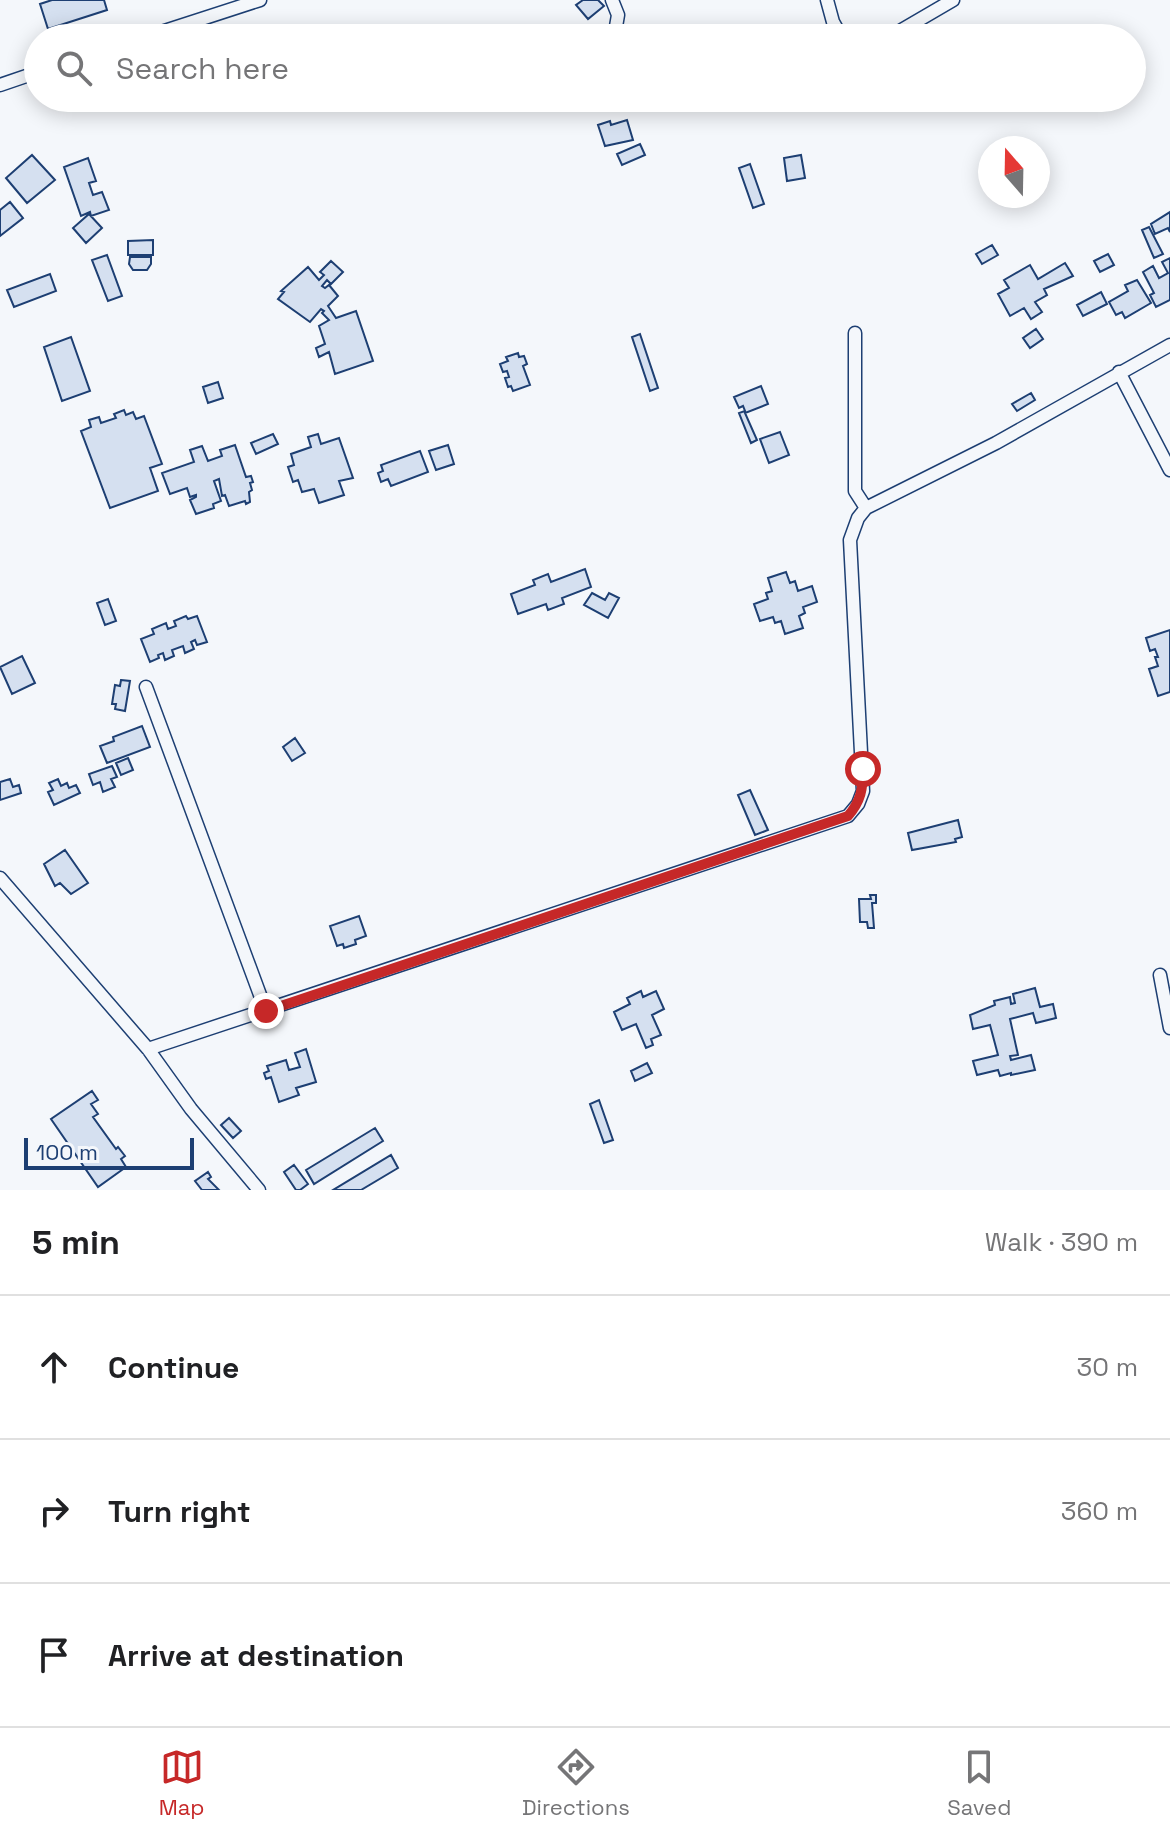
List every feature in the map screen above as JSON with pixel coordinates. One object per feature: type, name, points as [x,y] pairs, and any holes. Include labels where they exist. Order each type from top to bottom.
[{"type":"street","points":[[612,0],[618,15],[616,24]]},
{"type":"street","points":[[827,0],[834,24]]},
{"type":"street","points":[[912,24],[953,0]]},
{"type":"street","points":[[184,24],[252,1]]},
{"type":"street","points":[[0,85],[24,77]]},
{"type":"street","points":[[855,333],[855,491],[866,508]]},
{"type":"street","points":[[148,1049],[848,816],[858,804],[863,791],[850,540],[858,518],[866,508],[996,443],[1170,345]]},
{"type":"street","points":[[1119,372],[1170,470]]},
{"type":"street","points":[[146,687],[266,1011]]},
{"type":"street","points":[[0,878],[148,1049],[191,1109],[259,1190]]},
{"type":"street","points":[[1160,975],[1170,1028]]},
{"type":"building","points":[[52,0],[104,0],[107,10],[64,24],[46,24],[40,4]]},
{"type":"building","points":[[583,0],[598,0],[604,6],[588,19],[576,5]]},
{"type":"building","points":[[627,120],[633,140],[605,146],[598,125]]},
{"type":"building","points":[[640,144],[645,155],[622,165],[617,154]]},
{"type":"building","points":[[32,155],[55,180],[27,203],[6,178]]},
{"type":"building","points":[[801,155],[805,178],[787,181],[784,158]]},
{"type":"building","points":[[88,158],[96,181],[89,183],[93,195],[102,192],[109,210],[81,216],[64,167]]},
{"type":"building","points":[[750,164],[764,204],[753,208],[739,168]]},
{"type":"building","points":[[10,202],[23,218],[0,236],[0,210]]},
{"type":"building","points":[[1170,212],[1170,232],[1168,228],[1155,234],[1151,224]]},
{"type":"building","points":[[89,214],[102,228],[86,243],[73,228]]},
{"type":"building","points":[[1149,227],[1163,254],[1154,258],[1142,230]]},
{"type":"building","points":[[153,240],[153,255],[128,255],[128,241]]},
{"type":"building","points":[[992,245],[998,255],[982,264],[976,254]]},
{"type":"building","points":[[1108,254],[1114,265],[1100,272],[1094,261]]},
{"type":"building","points":[[107,255],[122,296],[108,301],[92,260]]},
{"type":"building","points":[[130,257],[151,257],[151,264],[147,270],[133,270],[129,264]]},
{"type":"building","points":[[1170,258],[1170,300],[1156,307],[1150,295],[1154,293],[1143,272],[1153,266],[1159,278],[1168,273],[1162,262]]},
{"type":"building","points":[[331,261],[343,272],[331,284],[327,280],[322,286],[325,288],[329,285],[338,296],[328,306],[336,318],[356,311],[373,361],[335,374],[329,352],[319,357],[316,348],[325,344],[319,326],[329,320],[322,313],[324,311],[321,309],[310,322],[278,299],[284,292],[281,291],[308,267],[319,280],[324,275],[320,272]]},
{"type":"building","points":[[1065,263],[1073,276],[1044,289],[1047,295],[1035,302],[1042,312],[1031,319],[1024,308],[1010,316],[998,294],[1009,288],[1004,280],[1030,265],[1038,279]]},
{"type":"building","points":[[50,274],[56,291],[14,307],[7,290]]},
{"type":"building","points":[[1137,280],[1151,303],[1125,318],[1122,312],[1116,315],[1109,302],[1128,291],[1125,285]]},
{"type":"building","points":[[1101,292],[1107,304],[1083,316],[1077,305]]},
{"type":"building","points":[[1036,329],[1043,339],[1030,348],[1023,338]]},
{"type":"building","points":[[640,334],[658,388],[650,391],[632,337]]},
{"type":"building","points":[[71,337],[90,391],[62,401],[44,347]]},
{"type":"building","points":[[518,353],[519,357],[524,356],[527,364],[523,366],[530,385],[513,391],[505,378],[509,377],[507,371],[503,372],[500,364],[508,361],[506,357]]},
{"type":"building","points":[[218,382],[223,398],[208,403],[203,387]]},
{"type":"building","points":[[761,386],[768,404],[745,413],[757,440],[751,443],[739,413],[745,411],[743,406],[739,408],[734,397]]},
{"type":"building","points":[[1031,393],[1035,400],[1017,411],[1012,404]]},
{"type":"building","points":[[124,410],[126,415],[133,412],[136,419],[144,416],[162,464],[150,468],[158,491],[110,508],[81,431],[91,427],[89,420],[99,417],[101,423],[116,418],[114,414]]},
{"type":"building","points":[[780,432],[789,455],[769,463],[760,439]]},
{"type":"building","points":[[273,434],[278,444],[256,454],[251,443]]},
{"type":"building","points":[[318,434],[321,444],[339,438],[353,478],[339,481],[344,495],[319,503],[314,489],[302,492],[298,480],[293,482],[288,467],[294,465],[291,454],[311,447],[308,437]]},
{"type":"building","points":[[235,445],[246,477],[251,476],[253,482],[250,483],[250,502],[229,506],[225,495],[222,496],[219,479],[214,481],[221,501],[213,504],[214,508],[196,514],[190,500],[196,495],[190,497],[187,488],[170,494],[162,473],[194,462],[190,450],[202,446],[208,461],[222,456],[220,450]]},
{"type":"building","points":[[448,445],[454,464],[436,470],[429,451]]},
{"type":"building","points":[[420,451],[428,472],[391,486],[388,479],[381,482],[378,473],[383,471],[381,465]]},
{"type":"building","points":[[585,569],[591,587],[562,598],[564,604],[548,610],[546,604],[518,614],[511,594],[535,585],[533,580],[548,574],[551,582]]},
{"type":"building","points":[[786,572],[790,583],[795,581],[798,591],[812,586],[817,602],[803,607],[805,613],[799,616],[803,628],[785,634],[781,621],[775,623],[773,617],[760,621],[754,604],[768,599],[766,593],[772,591],[768,578]]},
{"type":"building","points":[[592,593],[605,600],[609,593],[619,598],[608,618],[584,605]]},
{"type":"building","points":[[108,599],[116,621],[105,625],[97,603]]},
{"type":"building","points":[[186,616],[188,619],[197,616],[207,642],[197,645],[195,640],[191,642],[194,649],[185,653],[183,646],[172,650],[174,656],[165,660],[163,653],[150,662],[141,639],[154,634],[152,629],[166,623],[168,629],[176,626],[174,621]]},
{"type":"building","points":[[1170,630],[1170,692],[1158,696],[1149,669],[1158,666],[1155,657],[1158,657],[1155,649],[1150,651],[1146,638]]},
{"type":"building","points":[[22,656],[35,683],[12,694],[0,667]]},
{"type":"building","points":[[121,680],[130,681],[125,711],[115,709],[116,704],[112,704],[115,685],[120,686]]},
{"type":"building","points":[[142,726],[150,747],[107,763],[100,746],[114,741],[113,737]]},
{"type":"building","points":[[295,738],[305,753],[292,761],[283,747]]},
{"type":"building","points":[[128,758],[133,770],[121,775],[116,763]]},
{"type":"building","points":[[112,766],[117,777],[111,779],[115,787],[103,792],[100,782],[93,785],[89,774]]},
{"type":"building","points":[[10,779],[13,787],[19,785],[21,793],[0,800],[0,782]]},
{"type":"building","points":[[58,779],[61,786],[67,783],[69,788],[76,785],[80,793],[54,805],[48,792],[53,790],[49,783]]},
{"type":"building","points":[[750,790],[768,830],[755,835],[738,795]]},
{"type":"building","points":[[958,820],[962,837],[955,839],[956,842],[912,850],[908,833]]},
{"type":"building","points":[[65,850],[88,883],[71,894],[60,883],[55,886],[44,864]]},
{"type":"building","points":[[870,895],[876,895],[876,903],[872,903],[874,928],[868,928],[867,922],[860,922],[859,899],[871,899]]},
{"type":"building","points":[[359,916],[366,936],[355,940],[356,944],[344,948],[343,944],[337,946],[330,926]]},
{"type":"building","points":[[1035,988],[1040,1007],[1053,1004],[1056,1018],[1036,1023],[1033,1013],[1010,1019],[1018,1055],[1010,1056],[1011,1060],[1031,1055],[1035,1070],[1000,1076],[998,1070],[977,1075],[973,1061],[998,1055],[990,1025],[973,1029],[970,1015],[995,1005],[994,1001],[1010,997],[1011,1004],[1015,1003],[1013,994]]},
{"type":"building","points":[[641,991],[643,997],[656,991],[664,1009],[652,1015],[661,1035],[651,1039],[653,1045],[646,1048],[636,1024],[622,1030],[614,1012],[630,1004],[627,998]]},
{"type":"building","points":[[306,1049],[316,1082],[296,1088],[299,1095],[279,1102],[271,1077],[266,1079],[264,1073],[269,1071],[267,1066],[286,1060],[289,1070],[300,1067],[295,1053]]},
{"type":"building","points":[[647,1063],[652,1073],[635,1081],[631,1071]]},
{"type":"building","points":[[92,1091],[98,1100],[91,1104],[98,1114],[93,1117],[116,1149],[118,1147],[125,1156],[121,1159],[126,1167],[98,1187],[51,1119]]},
{"type":"building","points":[[599,1100],[613,1140],[604,1143],[590,1104]]},
{"type":"building","points":[[229,1118],[241,1131],[233,1138],[221,1125]]},
{"type":"building","points":[[375,1128],[383,1141],[314,1184],[306,1170]]},
{"type":"building","points":[[391,1155],[398,1168],[361,1190],[333,1190]]},
{"type":"building","points":[[294,1165],[308,1184],[300,1190],[296,1190],[284,1172]]},
{"type":"building","points":[[208,1172],[211,1177],[208,1179],[219,1190],[202,1190],[195,1181]]},
{"type":"route","points":[[266,1011],[848,816],[858,804],[863,791],[863,769]]}]
